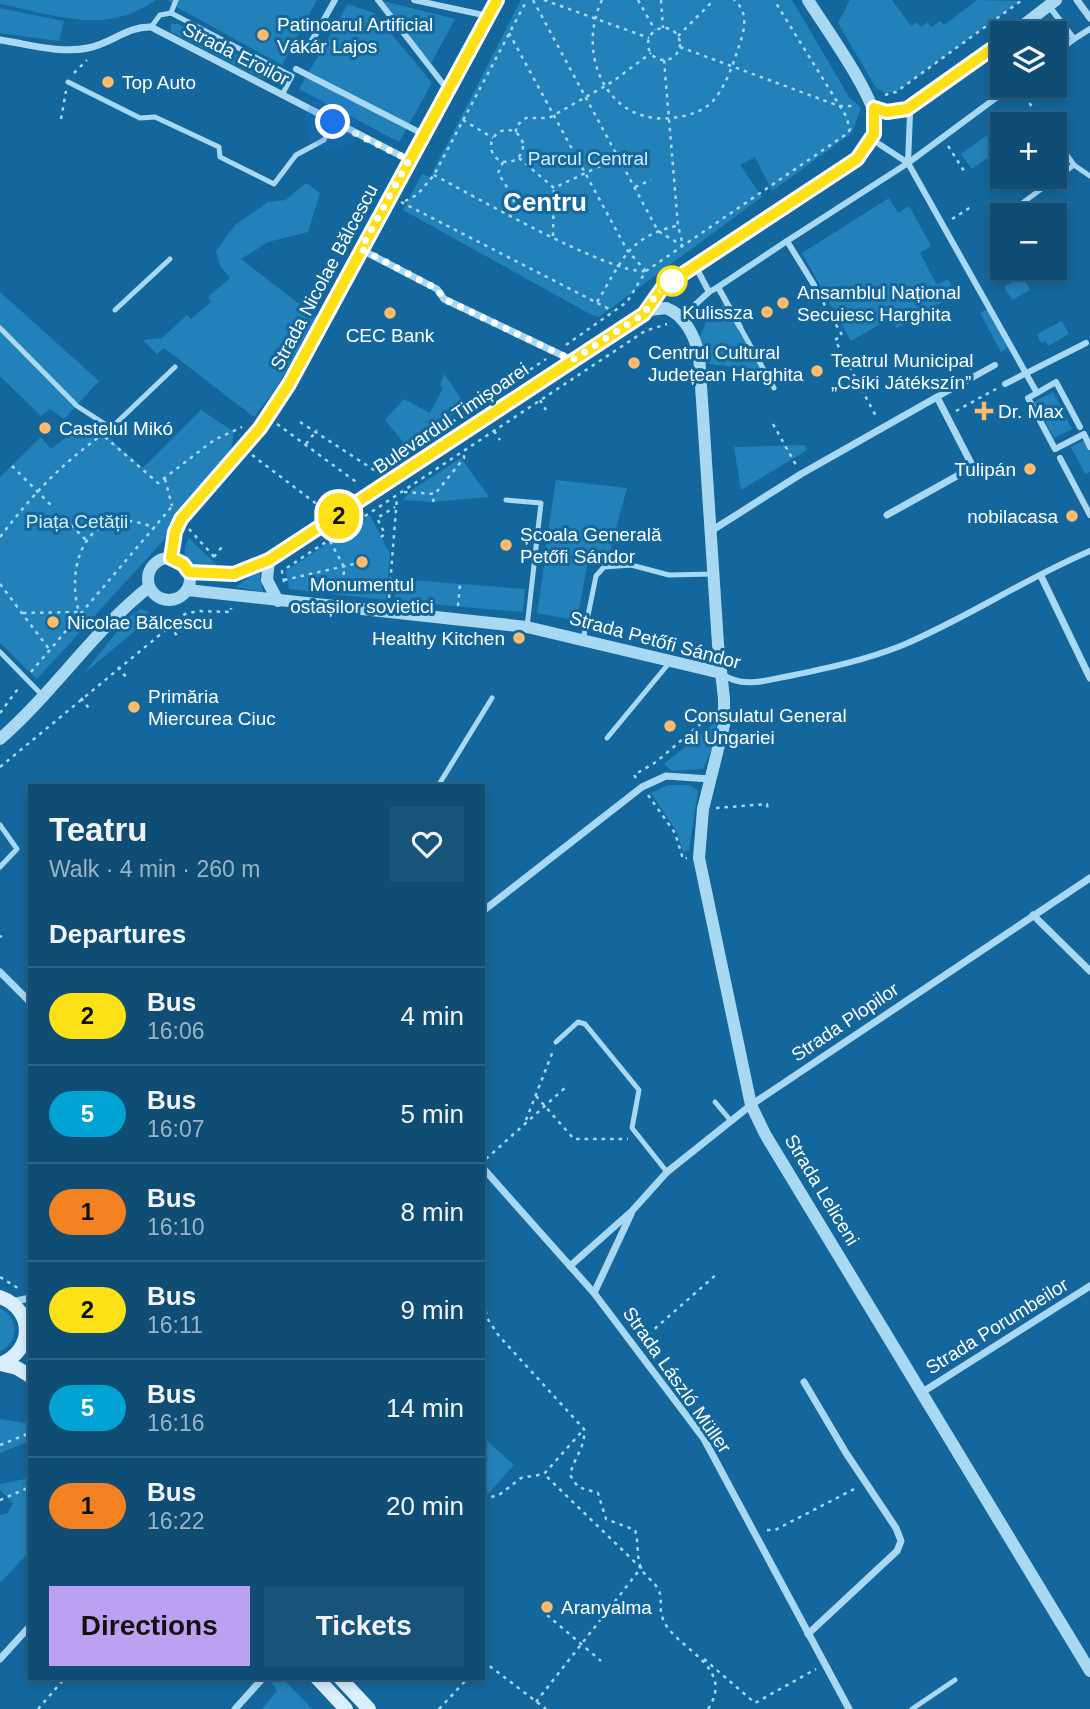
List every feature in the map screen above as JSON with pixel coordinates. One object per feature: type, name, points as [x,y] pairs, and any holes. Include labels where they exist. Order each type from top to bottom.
[{"type":"main road","points":[[1,1364],[18,1353],[28,1335],[19,1309],[6,1299]]},
{"type":"main road","points":[[1,1364],[17,1368],[28,1375]]},
{"type":"main road","points":[[319,1680],[346,1709]]},
{"type":"main road","points":[[342,1680],[369,1709]]},
{"type":"street","points":[[306,51],[335,0]]},
{"type":"street","points":[[379,0],[387,15],[447,89]]},
{"type":"street","points":[[414,0],[488,16]]},
{"type":"street","name":"Strada Nicolae Bălcescu","points":[[171,558],[175,532],[181,519],[267,418],[314,338],[497,0]]},
{"type":"street","points":[[808,0],[872,103],[887,112],[907,109],[990,50]]},
{"type":"street","points":[[1077,0],[1090,18]]},
{"type":"street","points":[[1031,21],[1054,5],[1074,39]]},
{"type":"street","points":[[0,40],[68,50],[89,48],[133,30],[151,27]]},
{"type":"street","name":"Strada Eroilor","points":[[151,27],[409,160]]},
{"type":"street","points":[[1067,45],[1090,29]]},
{"type":"street","points":[[296,69],[423,134]]},
{"type":"street","points":[[685,314],[709,292],[908,163],[998,98]]},
{"type":"street","name":"Bulevardul Timișoarei","points":[[189,572],[234,574],[269,560],[644,314],[663,287],[861,155],[876,129],[872,103]]},
{"type":"street","points":[[908,163],[910,114]]},
{"type":"street","points":[[879,144],[908,163],[1037,393]]},
{"type":"street","points":[[787,241],[814,285]]},
{"type":"street","points":[[361,249],[437,289],[444,299],[572,360]]},
{"type":"street","points":[[698,271],[709,292]]},
{"type":"street","points":[[718,287],[740,327]]},
{"type":"street","name":"Strada Leliceni","points":[[644,314],[655,308],[672,310],[685,324],[697,347],[724,699],[724,725],[703,809],[699,858],[751,1105],[772,1145],[1090,1671]]},
{"type":"street","points":[[1005,384],[1086,343]]},
{"type":"street","points":[[710,531],[801,474],[995,365]]},
{"type":"street","points":[[1080,427],[1056,382],[1028,398],[1055,449],[1084,434],[1090,447]]},
{"type":"street","points":[[887,515],[973,467],[937,397]]},
{"type":"street","points":[[1060,458],[1090,515]]},
{"type":"street","name":"Strada Petőfi Sándor","points":[[187,590],[527,627],[721,673],[732,681],[752,683],[852,662],[903,645],[1090,551]]},
{"type":"street","points":[[171,558],[183,564],[189,572],[187,590],[180,597],[167,601],[155,596],[149,587],[147,576],[152,566],[160,560],[171,558]]},
{"type":"street","points":[[269,560],[267,580],[278,601]]},
{"type":"street","points":[[1041,576],[1090,678]]},
{"type":"street","points":[[0,739],[43,697],[110,622],[149,587]]},
{"type":"street","points":[[485,910],[642,787],[666,776],[710,779]]},
{"type":"street","name":"Strada Plopilor","points":[[632,1212],[667,1172],[751,1105],[1090,878]]},
{"type":"street","points":[[1033,915],[1090,971]]},
{"type":"street","points":[[0,972],[28,1000]]},
{"type":"street","name":"Strada László Müller","points":[[485,1170],[594,1293],[704,1439],[849,1709]]},
{"type":"street","points":[[570,1266],[632,1212]]},
{"type":"street","points":[[594,1293],[632,1212]]},
{"type":"street","name":"Strada Porumbeilor","points":[[921,1393],[1090,1286]]},
{"type":"street","points":[[6,1299],[28,1296]]},
{"type":"street","points":[[804,1382],[900,1535],[900,1547],[808,1634]]},
{"type":"street","points":[[1,1656],[28,1628]]},
{"type":"street","points":[[235,1709],[261,1680]]},
{"type":"lane","points":[[171,13],[176,0]]},
{"type":"lane","points":[[151,27],[160,15],[171,13],[292,76],[282,95]]},
{"type":"lane","points":[[68,82],[140,118],[155,117],[219,148],[220,157],[274,184],[296,155],[324,140],[333,122]]},
{"type":"lane","points":[[1067,155],[1074,165],[1090,176]]},
{"type":"lane","points":[[1022,203],[1074,165]]},
{"type":"lane","points":[[115,310],[170,259]]},
{"type":"lane","points":[[740,327],[774,388]]},
{"type":"lane","points":[[0,328],[77,405],[111,428],[175,367]]},
{"type":"lane","points":[[506,500],[541,503],[537,563],[527,627]]},
{"type":"lane","points":[[583,640],[596,576],[608,565],[631,565],[668,575],[713,574]]},
{"type":"lane","points":[[0,652],[43,697]]},
{"type":"lane","points":[[607,738],[671,661]]},
{"type":"lane","points":[[439,784],[492,698]]},
{"type":"lane","points":[[0,825],[17,849],[0,867]]},
{"type":"lane","points":[[556,1041],[578,1022],[585,1024],[639,1090],[632,1128],[667,1172]]},
{"type":"lane","points":[[715,1102],[732,1121]]},
{"type":"lane","points":[[651,1152],[658,1146]]},
{"type":"lane","points":[[912,1709],[955,1679]]},
{"type":"path","points":[[527,0],[434,175],[417,195],[402,202],[613,311]]},
{"type":"path","points":[[533,0],[657,231],[683,246]]},
{"type":"path","points":[[544,0],[649,38]]},
{"type":"path","points":[[602,0],[593,18],[592,52],[607,86],[622,107],[631,112],[669,119],[706,107],[714,100],[733,66],[746,24],[740,5],[734,0]]},
{"type":"path","points":[[638,0],[655,30]]},
{"type":"path","points":[[661,0],[663,28]]},
{"type":"path","points":[[678,36],[713,0]]},
{"type":"path","points":[[402,455],[628,302],[646,271],[848,133],[850,122],[774,0]]},
{"type":"path","points":[[680,47],[839,106],[872,103],[896,92],[1022,0]]},
{"type":"path","points":[[655,30],[672,30],[678,36],[680,47],[675,57],[664,60],[651,53],[649,38],[655,30]]},
{"type":"path","points":[[509,33],[626,250],[646,271]]},
{"type":"path","points":[[519,158],[524,145],[516,132],[516,126],[526,118],[553,115],[607,86],[651,53]]},
{"type":"path","points":[[664,60],[678,226],[683,246]]},
{"type":"path","points":[[1025,98],[1036,112]]},
{"type":"path","points":[[463,120],[493,138]]},
{"type":"path","points":[[503,162],[492,151],[493,138],[502,130],[516,132]]},
{"type":"path","points":[[942,138],[966,174]]},
{"type":"path","points":[[503,162],[519,158]]},
{"type":"path","points":[[519,158],[554,188]]},
{"type":"path","points":[[554,188],[618,158]]},
{"type":"path","points":[[503,162],[498,173],[513,198],[512,216]]},
{"type":"path","points":[[434,175],[619,267],[636,272],[646,271]]},
{"type":"path","points":[[634,187],[651,180]]},
{"type":"path","points":[[553,236],[554,188]]},
{"type":"path","points":[[943,224],[971,206]]},
{"type":"path","points":[[597,302],[619,267],[626,250],[657,231],[678,226]]},
{"type":"path","points":[[814,285],[842,335],[835,340],[882,427]]},
{"type":"path","points":[[282,571],[654,326],[665,323],[673,326]]},
{"type":"path","points":[[947,416],[1005,384]]},
{"type":"path","points":[[991,392],[994,396]]},
{"type":"path","points":[[540,400],[547,410]]},
{"type":"path","points":[[267,418],[359,484],[378,471],[300,422]]},
{"type":"path","points":[[774,424],[801,474]]},
{"type":"path","points":[[0,537],[36,490],[68,460],[103,435],[158,483],[214,440],[245,425]]},
{"type":"path","points":[[306,444],[316,431]]},
{"type":"path","points":[[494,431],[500,440]]},
{"type":"path","points":[[242,448],[322,508]]},
{"type":"path","points":[[433,502],[435,494],[464,457],[464,451]]},
{"type":"path","points":[[12,466],[53,507]]},
{"type":"path","points":[[0,713],[79,612],[171,508],[165,479]]},
{"type":"path","points":[[402,492],[435,494]]},
{"type":"path","points":[[388,612],[397,495]]},
{"type":"path","points":[[381,537],[385,534],[377,517],[395,507]]},
{"type":"path","points":[[65,519],[86,540]]},
{"type":"path","points":[[181,519],[214,557],[234,574]]},
{"type":"path","points":[[79,612],[73,578],[77,558],[86,540],[118,522],[128,521],[155,528]]},
{"type":"path","points":[[330,541],[344,567],[342,608]]},
{"type":"path","points":[[214,557],[224,544]]},
{"type":"path","points":[[284,580],[354,565]]},
{"type":"path","points":[[0,584],[49,649]]},
{"type":"path","points":[[458,606],[460,584]]},
{"type":"path","points":[[0,767],[22,746],[185,614],[198,611],[231,612],[233,594]]},
{"type":"path","points":[[23,613],[79,612]]},
{"type":"path","points":[[169,626],[180,639]]},
{"type":"path","points":[[118,667],[126,677]]},
{"type":"path","points":[[81,698],[91,711]]},
{"type":"path","points":[[699,858],[683,859],[675,834],[634,775],[656,762],[690,734],[724,699]]},
{"type":"path","points":[[690,734],[694,739]]},
{"type":"path","points":[[703,809],[767,804],[768,811]]},
{"type":"path","points":[[525,1124],[556,1041]]},
{"type":"path","points":[[485,1160],[567,1086]]},
{"type":"path","points":[[536,1096],[574,1139],[641,1139]]},
{"type":"path","points":[[635,1346],[718,1273]]},
{"type":"path","points":[[0,1278],[28,1295]]},
{"type":"path","points":[[485,1306],[487,1318],[499,1336],[584,1429],[586,1442],[572,1462],[570,1475],[578,1487],[598,1493],[606,1519],[635,1530],[641,1568],[583,1646],[536,1702]]},
{"type":"path","points":[[485,1498],[499,1495],[521,1478],[544,1474],[584,1429]]},
{"type":"path","points":[[0,1445],[28,1434]]},
{"type":"path","points":[[544,1474],[641,1568],[659,1589],[662,1615],[669,1629],[755,1703],[825,1664]]},
{"type":"path","points":[[754,1531],[775,1530],[867,1482]]},
{"type":"path","points":[[0,1500],[28,1488]]},
{"type":"path","points":[[547,1615],[601,1661]]},
{"type":"path","points":[[701,1657],[715,1682],[713,1701],[708,1709]]},
{"type":"path","points":[[485,1663],[546,1709]]},
{"type":"path","points":[[38,1709],[63,1680]]},
{"type":"path","points":[[439,1709],[466,1680]]},
{"type":"green space","points":[[0,0],[156,0],[137,11],[118,17],[80,20],[0,4]]},
{"type":"green space","name":"Patinoarul Artificial Vákár Lajos","points":[[168,0],[317,0],[282,65]]},
{"type":"green space","points":[[379,0],[455,19],[431,63]]},
{"type":"green space","name":"Parcul Central","points":[[521,0],[792,0],[849,97],[861,108],[852,133],[772,191],[755,157],[740,165],[762,197],[599,317],[403,210],[422,174],[430,177]]},
{"type":"green space","points":[[850,0],[892,0],[911,26],[917,22],[921,27],[928,22],[931,27],[940,21],[944,25],[977,0],[1020,1],[896,92],[885,93],[876,88],[838,23]]},
{"type":"green space","points":[[348,4],[374,13],[432,83],[399,142],[299,89]]},
{"type":"green space","points":[[0,8],[64,21],[59,41],[0,33]]},
{"type":"green space","points":[[171,24],[178,24],[269,71],[270,79],[265,80],[171,32]]},
{"type":"green space","points":[[990,133],[990,162],[987,158],[972,169],[961,154]]},
{"type":"green space","points":[[306,183],[320,193],[308,232],[268,242],[241,259],[316,317],[277,387],[254,417],[164,348],[157,354],[143,340],[162,338],[187,315],[191,319],[211,302],[208,297],[230,278],[220,266],[216,251],[235,225],[268,202],[286,200]]},
{"type":"green space","points":[[889,198],[898,213],[909,206],[931,246],[920,253],[937,285],[948,279],[956,294],[897,328],[891,318],[851,341],[802,253]]},
{"type":"green space","points":[[1016,280],[1025,280],[1030,290],[1012,300],[1004,287]]},
{"type":"green space","points":[[0,292],[99,381],[64,419],[50,409],[41,416],[0,376]]},
{"type":"green space","points":[[726,303],[762,370],[709,364],[699,339],[710,314]]},
{"type":"green space","points":[[989,308],[1010,346],[1001,352],[980,313]]},
{"type":"green space","points":[[1062,321],[1069,334],[1048,346],[1045,341],[1041,343],[1037,334]]},
{"type":"green space","points":[[444,374],[466,406],[399,451],[403,442],[385,420],[404,399],[430,413],[443,388],[440,386]]},
{"type":"green space","points":[[1053,392],[1072,429],[1054,438],[1034,402]]},
{"type":"green space","name":"Piața Cetății","points":[[201,410],[234,432],[230,456],[172,531],[37,679],[0,643],[0,477],[41,437],[51,449],[77,429],[98,428],[143,468]]},
{"type":"green space","points":[[1085,440],[1090,450],[1090,472],[1085,474],[1071,447]]},
{"type":"green space","points":[[805,445],[807,450],[741,490],[734,447]]},
{"type":"green space","points":[[461,458],[489,497],[433,502],[403,500],[412,490]]},
{"type":"green space","points":[[556,480],[627,488],[607,562],[545,551]]},
{"type":"green space","points":[[370,515],[390,554],[386,600],[289,589],[286,571]]},
{"type":"green space","points":[[189,538],[223,571],[192,564],[185,554]]},
{"type":"green space","points":[[546,553],[588,561],[577,621],[537,613]]},
{"type":"green space","points":[[259,570],[263,592],[236,587]]},
{"type":"green space","points":[[396,579],[525,589],[523,612],[394,601]]},
{"type":"green space","points":[[141,609],[148,612],[148,620],[83,674],[128,618]]},
{"type":"green space","points":[[718,720],[713,746],[703,769],[672,771],[664,764]]},
{"type":"green space","points":[[668,785],[689,785],[698,790],[689,850],[683,852],[677,832],[651,793]]},
{"type":"green space","points":[[0,1308],[11,1318],[15,1330],[11,1342],[0,1352]]},
{"type":"green space","points":[[0,1419],[28,1424],[28,1442],[0,1453]]},
{"type":"green space","points":[[485,1439],[514,1465],[487,1495],[485,1494]]},
{"type":"green space","points":[[28,1478],[28,1553],[0,1583],[0,1515],[8,1513],[13,1503],[0,1490],[0,1484]]},
{"type":"green space","points":[[273,1680],[284,1680],[312,1709],[262,1709],[277,1691],[271,1683]]},
{"type":"bus line","name":"2","points":[[497,0],[289,384],[260,428],[177,525],[171,558],[183,564],[189,572],[204,575],[234,574],[269,560],[358,503],[644,314],[663,287],[857,159],[868,147],[876,129],[874,108],[887,112],[907,109],[990,50]]},
{"type":"place","name":"Patinoarul Artificial Vákár Lajos","points":[[263,35]]},
{"type":"place","name":"Top Auto","points":[[108,82]]},
{"type":"place","name":"Ansamblul Național Secuiesc Harghita","points":[[783,303]]},
{"type":"place","name":"Kulissza","points":[[767,312]]},
{"type":"place","name":"CEC Bank","points":[[390,313]]},
{"type":"place","name":"Centrul Cultural Județean Harghita","points":[[634,363]]},
{"type":"place","name":"Teatrul Municipal „Csíki Játékszín”","points":[[817,371]]},
{"type":"place","name":"Dr. Max","points":[[984,411]]},
{"type":"place","name":"Castelul Mikó","points":[[45,428]]},
{"type":"place","name":"Tulipán","points":[[1030,469]]},
{"type":"place","name":"nobilacasa","points":[[1072,516]]},
{"type":"place","name":"Școala Generală Petőfi Sándor","points":[[506,545]]},
{"type":"place","name":"Monumentul ostașilor sovietici","points":[[362,562]]},
{"type":"place","name":"Nicolae Bălcescu","points":[[53,622]]},
{"type":"place","name":"Healthy Kitchen","points":[[519,638]]},
{"type":"place","name":"Primăria Miercurea Ciuc","points":[[134,707]]},
{"type":"place","name":"Consulatul General al Ungariei","points":[[670,726]]},
{"type":"place","name":"Aranyalma","points":[[547,1607]]},
{"type":"district","name":"Centru","points":[[545,202]]},
{"type":"route","points":[[333,122],[409,160],[361,249],[437,289],[444,299],[572,360],[644,314],[657,293],[672,281]]}]
